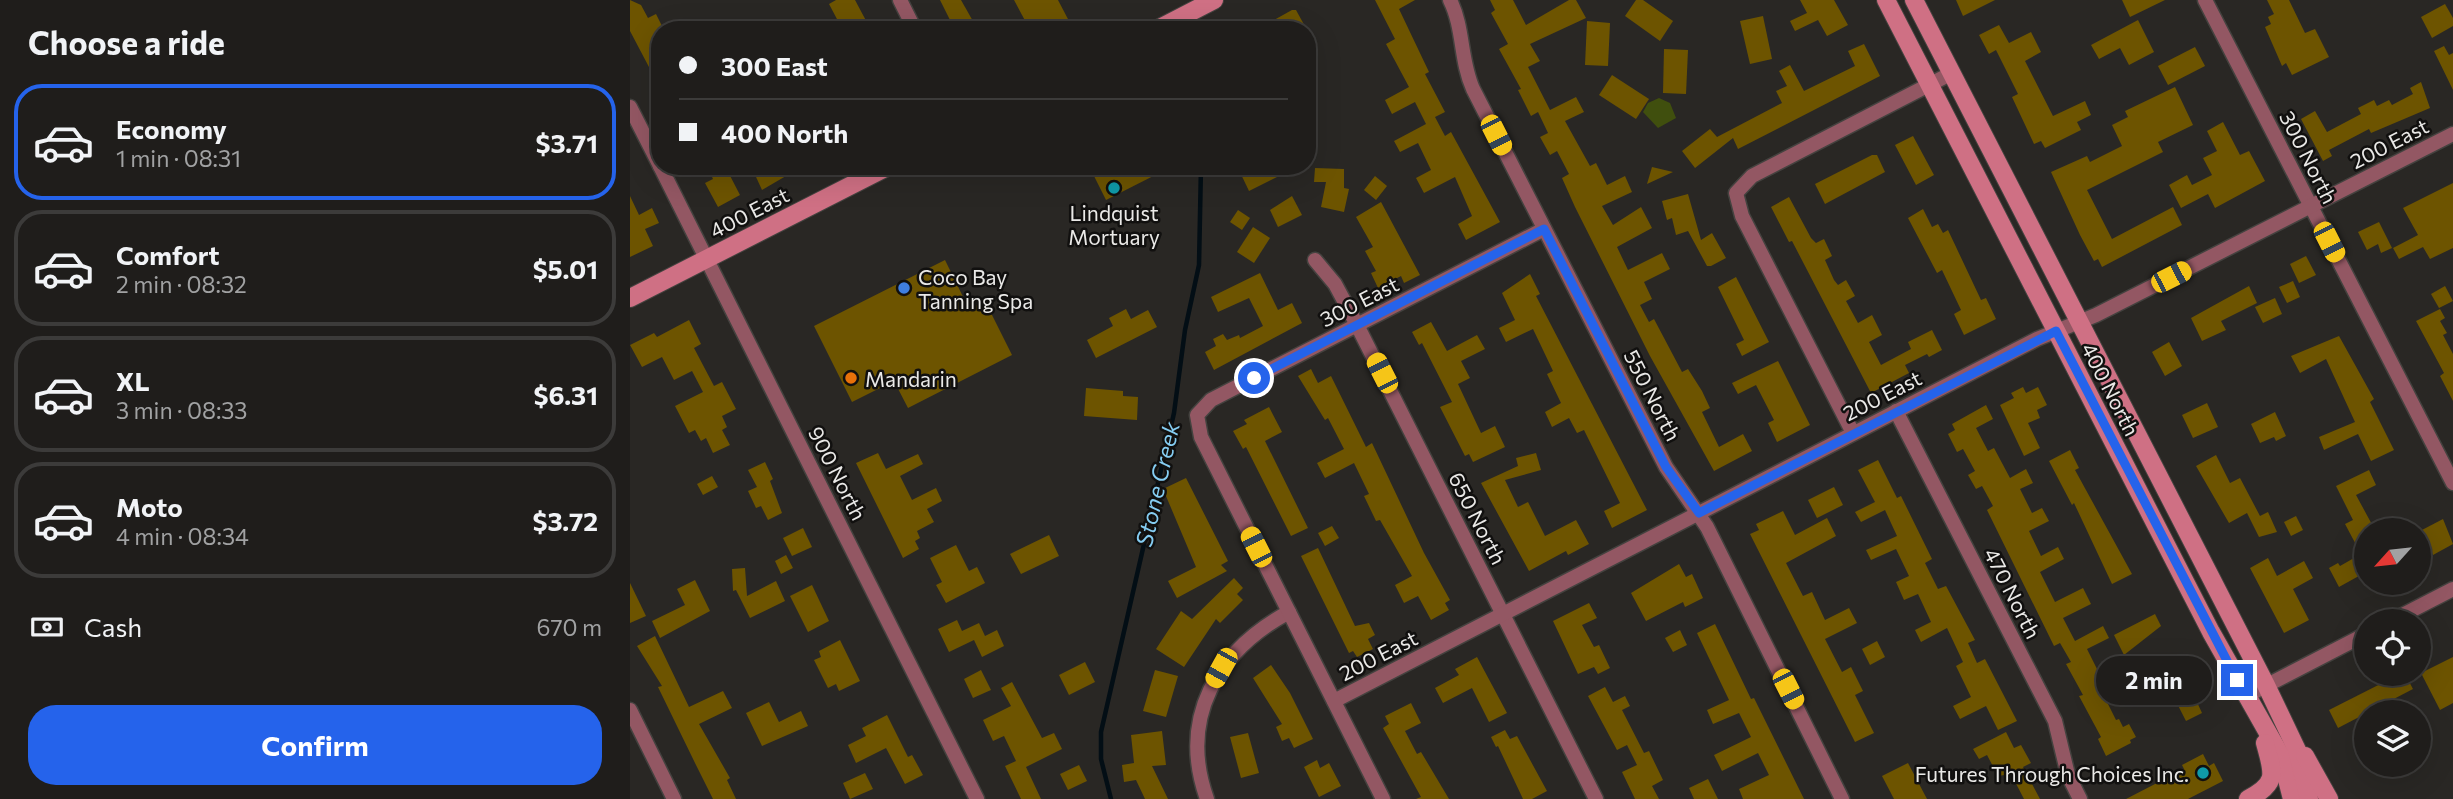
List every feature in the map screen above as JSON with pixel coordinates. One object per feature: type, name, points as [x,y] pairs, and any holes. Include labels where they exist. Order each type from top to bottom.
[{"type":"main road","points":[[1173,21],[1214,0]]},
{"type":"main road","name":"400 North","points":[[1886,0],[2246,696],[2286,766],[2292,799]]},
{"type":"main road","name":"400 North","points":[[1914,0],[2266,685],[2302,765],[2309,799]]},
{"type":"main road","name":"400 East","points":[[630,298],[870,175]]},
{"type":"main road","points":[[2248,799],[2266,789],[2272,776],[2258,716]]},
{"type":"main road","points":[[2291,736],[2311,765],[2329,799]]},
{"type":"street","points":[[900,0],[910,21]]},
{"type":"street","name":"550 North","points":[[1450,0],[1456,16],[1468,79],[1666,467],[1699,513],[1842,799]]},
{"type":"street","name":"300 North","points":[[2205,0],[2453,483]]},
{"type":"street","points":[[1853,433],[1742,216],[1736,193],[1752,176],[1952,73]]},
{"type":"street","name":"900 North","points":[[630,107],[651,148]]},
{"type":"street","name":"200 East","points":[[1334,701],[1896,411],[2056,331],[2080,322],[2453,134]]},
{"type":"street","name":"900 North","points":[[665,175],[977,799]]},
{"type":"street","name":"300 East","points":[[1289,612],[1201,437],[1197,415],[1211,400],[1544,229]]},
{"type":"street","name":"650 North","points":[[1315,260],[1335,284],[1357,325],[1596,799]]},
{"type":"street","name":"470 North","points":[[1896,411],[2055,722],[2068,775],[2080,799]]},
{"type":"street","points":[[2414,609],[2453,589]]},
{"type":"street","points":[[1207,799],[1199,770],[1199,726],[1210,689],[1231,655],[1257,631],[1289,612],[1383,799]]},
{"type":"street","points":[[2246,696],[2354,640]]},
{"type":"street","points":[[630,710],[674,799]]},
{"type":"green space","points":[[1659,98],[1670,103],[1676,118],[1658,128],[1643,112],[1648,103]]},
{"type":"building","points":[[630,0],[641,5],[648,18],[656,14],[660,21],[651,21],[651,71],[630,31]]},
{"type":"building","points":[[836,0],[855,0],[866,21],[838,21],[829,4]]},
{"type":"building","points":[[940,0],[961,0],[973,21],[950,21]]},
{"type":"building","points":[[1014,0],[1058,0],[1069,21],[1025,21]]},
{"type":"building","points":[[1375,0],[1415,0],[1399,9],[1429,72],[1425,74],[1445,112],[1435,117],[1445,136],[1451,132],[1500,222],[1466,240],[1458,224],[1472,216],[1455,177],[1424,193],[1416,178],[1431,170],[1418,143],[1400,152],[1394,141],[1426,124],[1415,102],[1392,114],[1385,100],[1409,87],[1386,44],[1395,39]]},
{"type":"building","points":[[1490,0],[1513,0],[1526,25],[1569,0],[1576,0],[1586,18],[1530,44],[1540,61],[1528,67],[1550,110],[1576,97],[1584,112],[1565,121],[1590,166],[1596,163],[1607,185],[1625,176],[1632,192],[1602,206],[1613,225],[1641,207],[1652,228],[1617,247],[1628,270],[1662,253],[1670,269],[1644,282],[1652,299],[1640,305],[1649,322],[1654,319],[1682,372],[1688,369],[1702,391],[1710,408],[1702,412],[1719,447],[1743,434],[1752,451],[1714,471],[1650,356],[1575,207],[1562,178],[1569,174],[1557,151],[1550,155],[1540,137],[1548,133],[1538,112],[1531,116],[1518,90],[1521,89],[1499,49],[1508,44],[1491,13],[1495,10]]},
{"type":"building","points":[[1636,0],[1643,0],[1673,21],[1660,41],[1625,16]]},
{"type":"building","points":[[1800,0],[1834,0],[1848,25],[1827,36],[1818,20],[1795,31],[1790,21],[1807,13]]},
{"type":"building","points":[[1956,0],[1995,0],[1963,16]]},
{"type":"building","points":[[2122,0],[2165,0],[2130,17]]},
{"type":"building","points":[[2267,0],[2289,0],[2305,33],[2315,29],[2329,57],[2292,75],[2286,63],[2282,66],[2265,27],[2271,24],[2268,17],[2274,14]]},
{"type":"building","points":[[2445,4],[2453,18],[2453,26],[2432,38],[2421,17]]},
{"type":"building","points":[[1296,10],[1302,21],[1274,21]]},
{"type":"building","points":[[1763,16],[1772,59],[1750,64],[1740,21]]},
{"type":"building","points":[[2138,20],[2154,52],[2129,65],[2120,48],[2099,59],[2091,45]]},
{"type":"building","points":[[1587,21],[1610,23],[1608,66],[1585,65]]},
{"type":"building","points":[[1999,25],[2009,43],[2031,32],[2041,52],[2025,61],[2053,116],[2085,101],[2091,115],[2077,122],[2081,130],[2045,148],[2041,141],[2034,144],[2012,97],[2018,94],[1996,50],[1989,54],[1979,35]]},
{"type":"building","points":[[1864,44],[1880,76],[1738,149],[1733,138],[1695,168],[1682,151],[1710,129],[1717,137],[1782,103],[1776,91],[1787,86],[1779,71],[1790,65],[1804,91],[1855,66],[1848,51]]},
{"type":"building","points":[[2444,46],[2449,55],[2453,53],[2453,90],[2434,51]]},
{"type":"building","points":[[2195,47],[2205,66],[2168,85],[2158,66]]},
{"type":"building","points":[[1664,49],[1688,50],[1686,94],[1663,93]]},
{"type":"building","points":[[1612,75],[1649,99],[1636,119],[1599,95]]},
{"type":"building","points":[[2421,82],[2430,108],[2371,133],[2369,129],[2329,150],[2332,156],[2323,161],[2301,119],[2315,111],[2327,132],[2361,114],[2358,108],[2374,100],[2377,106],[2389,100],[2392,105],[2413,94],[2410,88]]},
{"type":"building","points":[[2175,87],[2193,125],[2158,142],[2163,152],[2087,190],[2112,239],[2173,207],[2182,225],[2102,267],[2098,259],[2094,261],[2080,235],[2051,172],[2087,156],[2090,162],[2122,146],[2112,125],[2128,117],[2125,111]]},
{"type":"building","points":[[2223,122],[2240,155],[2249,151],[2265,181],[2215,208],[2208,194],[2181,208],[2169,185],[2187,175],[2192,185],[2212,175],[2203,158],[2217,151],[2207,131]]},
{"type":"building","points":[[1913,136],[1934,175],[1916,185],[1895,145]]},
{"type":"building","points":[[1872,155],[1877,155],[1885,172],[1825,204],[1815,184]]},
{"type":"building","points":[[1652,167],[1673,172],[1647,184]]},
{"type":"building","points":[[1316,168],[1344,169],[1344,188],[1349,189],[1344,212],[1321,207],[1326,182],[1314,182]]},
{"type":"building","points":[[711,175],[730,175],[740,195],[718,207],[705,183],[713,179]]},
{"type":"building","points":[[755,175],[788,175],[762,190]]},
{"type":"building","points":[[1094,175],[1155,175],[1106,200]]},
{"type":"building","points":[[1241,175],[1281,175],[1249,191]]},
{"type":"building","points":[[1375,176],[1387,186],[1376,200],[1364,190]]},
{"type":"building","points":[[2453,183],[2453,248],[2430,259],[2423,247],[2399,259],[2393,248],[2418,235],[2403,208]]},
{"type":"building","points":[[1688,194],[1701,240],[1712,233],[1726,258],[1711,266],[1707,266],[1688,231],[1676,235],[1672,218],[1667,220],[1662,201]]},
{"type":"building","points":[[630,196],[639,215],[652,208],[659,223],[645,229],[653,246],[630,257]]},
{"type":"building","points":[[1292,196],[1302,215],[1278,227],[1270,210]]},
{"type":"building","points":[[1789,197],[1811,238],[1816,243],[1824,239],[1832,256],[1825,260],[1834,280],[1838,285],[1846,280],[1855,296],[1846,301],[1858,323],[1872,315],[1882,335],[1869,342],[1881,365],[1911,349],[1908,342],[1932,330],[1942,350],[1905,365],[1909,373],[1871,393],[1792,241],[1789,242],[1771,207]]},
{"type":"building","points":[[1381,202],[1420,275],[1404,283],[1401,276],[1378,288],[1371,273],[1376,271],[1365,251],[1373,247],[1356,217]]},
{"type":"building","points":[[1923,209],[1932,227],[1938,224],[1943,233],[1948,230],[1981,300],[1986,298],[1996,319],[1964,335],[1954,314],[1961,310],[1942,270],[1937,273],[1908,218]]},
{"type":"building","points":[[1238,210],[1250,218],[1242,230],[1230,222]]},
{"type":"building","points":[[2379,222],[2392,248],[2381,253],[2378,244],[2367,250],[2358,232]]},
{"type":"building","points":[[1253,227],[1270,238],[1254,263],[1237,252]]},
{"type":"building","points":[[2306,256],[2316,275],[2299,283],[2290,264]]},
{"type":"building","points":[[945,260],[969,309],[985,301],[1012,355],[908,408],[894,381],[852,402],[814,326]]},
{"type":"building","points":[[1260,273],[1278,310],[1292,303],[1302,323],[1214,370],[1205,352],[1216,346],[1213,339],[1223,334],[1227,340],[1239,335],[1240,338],[1263,326],[1249,298],[1218,312],[1211,297]]},
{"type":"building","points":[[1530,274],[1540,294],[1536,296],[1647,510],[1612,528],[1604,511],[1620,503],[1584,430],[1577,433],[1569,418],[1552,427],[1545,412],[1561,403],[1547,374],[1553,371],[1533,329],[1506,342],[1499,328],[1515,320],[1502,293]]},
{"type":"building","points":[[1736,277],[1769,342],[1742,356],[1736,344],[1744,340],[1718,287]]},
{"type":"building","points":[[2293,281],[2300,297],[2287,303],[2279,287]]},
{"type":"building","points":[[2249,286],[2257,303],[2221,321],[2226,330],[2202,341],[2191,318]]},
{"type":"building","points":[[2445,286],[2453,301],[2439,308],[2431,294]]},
{"type":"building","points":[[2275,298],[2282,314],[2263,323],[2255,307]]},
{"type":"building","points":[[1126,309],[1131,319],[1148,310],[1157,327],[1096,358],[1087,340],[1113,326],[1109,318]]},
{"type":"building","points":[[2440,309],[2445,318],[2440,321],[2447,333],[2443,335],[2453,354],[2453,401],[2440,376],[2444,373],[2416,321]]},
{"type":"building","points":[[689,320],[701,344],[694,348],[714,386],[722,382],[736,409],[722,416],[727,427],[722,430],[730,445],[713,453],[706,438],[701,441],[695,430],[689,433],[675,406],[703,392],[692,371],[674,380],[662,357],[642,367],[630,345],[654,333],[657,337]]},
{"type":"building","points":[[1431,322],[1447,351],[1477,335],[1485,349],[1461,361],[1470,378],[1458,384],[1481,433],[1495,426],[1505,447],[1473,462],[1469,454],[1465,456],[1440,407],[1452,402],[1422,343],[1419,345],[1412,332]]},
{"type":"building","points":[[2339,336],[2374,399],[2370,402],[2394,450],[2371,461],[2358,434],[2324,450],[2319,437],[2355,422],[2326,359],[2300,373],[2291,356]]},
{"type":"building","points":[[2169,342],[2182,366],[2165,376],[2152,352]]},
{"type":"building","points":[[1778,361],[1810,425],[1777,442],[1768,423],[1774,420],[1756,385],[1738,394],[1732,383]]},
{"type":"building","points":[[1311,369],[1318,383],[1331,376],[1366,447],[1372,443],[1424,553],[1450,600],[1445,603],[1449,610],[1431,620],[1418,596],[1404,603],[1395,585],[1412,576],[1380,520],[1376,521],[1364,496],[1369,494],[1354,463],[1325,478],[1317,463],[1344,449],[1328,418],[1325,420],[1298,376]]},
{"type":"building","points":[[2023,387],[2026,393],[2038,387],[2047,405],[2037,410],[2040,418],[2028,423],[2040,448],[2024,456],[2000,405],[2014,398],[2011,393]]},
{"type":"building","points":[[1086,388],[1123,391],[1123,396],[1138,397],[1137,420],[1084,416]]},
{"type":"building","points":[[2207,403],[2218,427],[2193,438],[2182,415]]},
{"type":"building","points":[[1986,405],[1993,419],[1976,428],[1988,451],[1994,448],[2010,478],[2026,469],[2033,483],[2020,489],[2032,513],[2042,508],[2049,521],[2029,531],[2041,556],[2058,547],[2064,559],[2040,572],[2055,602],[2083,588],[2091,604],[2063,618],[2075,641],[2103,626],[2109,638],[2087,649],[2100,675],[2119,666],[2126,681],[2102,692],[2116,720],[2119,719],[2123,727],[2129,724],[2136,737],[2130,740],[2131,743],[2106,756],[2098,739],[2101,737],[2079,696],[2083,695],[2066,664],[2071,662],[2060,643],[2054,646],[1987,510],[1993,506],[1982,486],[1976,489],[1968,475],[1975,471],[1963,449],[1957,452],[1948,434],[1955,430],[1952,424]]},
{"type":"building","points":[[1269,407],[1282,432],[1265,441],[1308,528],[1291,536],[1246,447],[1243,449],[1233,431],[1247,424],[1244,420]]},
{"type":"building","points":[[2275,412],[2286,436],[2276,441],[2274,437],[2260,443],[2251,424]]},
{"type":"building","points":[[2070,450],[2079,468],[2075,470],[2132,574],[2112,584],[2074,503],[2072,505],[2049,461]]},
{"type":"building","points":[[878,453],[886,469],[918,454],[923,464],[900,476],[912,500],[936,488],[942,501],[927,509],[934,522],[917,531],[920,538],[915,541],[919,549],[903,558],[856,463]]},
{"type":"building","points":[[1536,453],[1541,470],[1505,480],[1518,507],[1528,502],[1545,536],[1576,520],[1589,544],[1568,555],[1566,551],[1529,571],[1481,483],[1518,466],[1516,458]]},
{"type":"building","points":[[2216,455],[2230,483],[2240,478],[2260,516],[2268,512],[2277,532],[2259,537],[2247,513],[2229,523],[2196,466]]},
{"type":"building","points":[[1878,460],[1897,498],[1901,496],[1932,559],[1925,563],[1938,589],[1946,586],[1975,640],[1968,643],[1977,663],[1985,659],[2017,721],[1998,730],[1986,706],[1960,719],[1953,706],[1971,697],[1956,666],[1963,662],[1947,628],[1921,642],[1915,630],[1931,622],[1918,594],[1904,600],[1896,582],[1909,576],[1896,549],[1871,560],[1866,550],[1897,536],[1885,510],[1861,522],[1855,512],[1875,502],[1858,470]]},
{"type":"building","points":[[765,462],[773,479],[770,481],[782,513],[768,520],[761,506],[756,508],[748,491],[757,487],[748,470]]},
{"type":"building","points":[[2369,470],[2376,485],[2356,495],[2368,518],[2354,518],[2354,541],[2345,524],[2353,520],[2336,486]]},
{"type":"building","points":[[712,476],[718,487],[703,495],[697,484]]},
{"type":"building","points":[[1186,478],[1228,561],[1221,565],[1227,571],[1177,598],[1168,581],[1196,567],[1163,489]]},
{"type":"building","points":[[1834,487],[1843,505],[1817,518],[1808,500]]},
{"type":"building","points":[[1783,511],[1795,535],[1827,518],[1836,536],[1786,563],[1803,596],[1812,592],[1825,620],[1849,608],[1857,623],[1825,639],[1842,672],[1851,667],[1863,691],[1855,695],[1874,733],[1855,742],[1750,534],[1759,530],[1756,524]]},
{"type":"building","points":[[2296,516],[2303,530],[2291,536],[2284,522]]},
{"type":"building","points":[[2443,519],[2453,544],[2433,555],[2431,551],[2431,525]]},
{"type":"building","points":[[1332,526],[1339,538],[1325,546],[1318,533]]},
{"type":"building","points":[[803,528],[812,547],[792,556],[783,538]]},
{"type":"building","points":[[1049,535],[1059,556],[1021,574],[1010,554]]},
{"type":"building","points":[[956,545],[969,571],[977,567],[985,583],[946,603],[936,585],[942,582],[930,558]]},
{"type":"building","points":[[1318,548],[1355,626],[1369,623],[1375,635],[1368,639],[1373,649],[1357,657],[1353,651],[1349,653],[1301,556]]},
{"type":"building","points":[[786,555],[793,568],[781,574],[775,561]]},
{"type":"building","points":[[2268,558],[2277,576],[2304,561],[2313,578],[2293,589],[2309,620],[2284,633],[2250,568]]},
{"type":"building","points":[[2354,558],[2354,579],[2339,587],[2329,568],[2338,563],[2340,566]]},
{"type":"building","points":[[1679,564],[1686,577],[1692,574],[1703,598],[1685,607],[1683,602],[1646,621],[1631,593]]},
{"type":"building","points":[[745,568],[747,596],[776,581],[785,601],[750,618],[736,590],[733,591],[732,569]]},
{"type":"building","points":[[1234,578],[1243,588],[1237,594],[1243,600],[1220,623],[1216,619],[1184,667],[1156,649],[1181,611],[1192,619]]},
{"type":"building","points":[[695,580],[710,611],[660,638],[652,621],[685,605],[677,589]]},
{"type":"building","points":[[630,583],[646,616],[630,623]]},
{"type":"building","points":[[812,585],[829,621],[808,632],[790,596]]},
{"type":"building","points":[[1589,603],[1597,618],[1582,625],[1594,647],[1599,645],[1610,668],[1598,674],[1594,667],[1578,674],[1553,621]]},
{"type":"building","points":[[2155,614],[2161,626],[2124,655],[2114,635]]},
{"type":"building","points":[[957,620],[962,631],[979,623],[985,636],[997,630],[1004,646],[982,657],[974,640],[949,652],[938,629]]},
{"type":"building","points":[[1715,624],[1804,799],[1743,799],[1739,789],[1769,775],[1758,753],[1722,771],[1714,755],[1751,737],[1739,713],[1713,724],[1707,710],[1729,700],[1697,633]]},
{"type":"building","points":[[1680,630],[1687,645],[1673,652],[1665,638]]},
{"type":"building","points":[[655,636],[689,707],[723,691],[732,708],[699,724],[730,778],[727,780],[736,799],[713,799],[695,763],[658,687],[662,686],[637,646]]},
{"type":"building","points":[[840,640],[860,681],[839,691],[836,684],[828,688],[814,660],[821,657],[819,651]]},
{"type":"building","points":[[1877,641],[1885,657],[1870,665],[1862,649]]},
{"type":"building","points":[[1477,657],[1507,713],[1489,722],[1472,688],[1443,703],[1435,688],[1459,675],[1455,669]]},
{"type":"building","points":[[2453,657],[2453,703],[2440,710],[2428,686],[2431,686],[2431,668]]},
{"type":"building","points":[[1085,662],[1095,682],[1069,695],[1059,675]]},
{"type":"building","points":[[1271,665],[1290,693],[1313,739],[1294,748],[1289,738],[1282,741],[1276,727],[1282,724],[1253,678]]},
{"type":"building","points":[[981,670],[991,690],[973,698],[964,679]]},
{"type":"building","points":[[1155,670],[1178,676],[1166,717],[1143,711]]},
{"type":"building","points":[[2180,675],[2187,689],[2190,687],[2202,713],[2186,721],[2166,682]]},
{"type":"building","points":[[1012,682],[1042,738],[1054,733],[1062,749],[1026,767],[1041,799],[1021,799],[1005,766],[1016,761],[1004,736],[993,741],[983,720],[1011,706],[1001,688]]},
{"type":"building","points":[[2376,686],[2411,686],[2413,689],[2392,700],[2354,700],[2354,720],[2338,728],[2329,710]]},
{"type":"building","points":[[1605,687],[1613,702],[1625,696],[1630,706],[1622,710],[1644,753],[1649,751],[1663,780],[1652,786],[1659,799],[1635,799],[1622,772],[1637,765],[1627,745],[1617,750],[1588,696]]},
{"type":"building","points":[[769,702],[779,722],[801,711],[808,726],[762,746],[746,713]]},
{"type":"building","points":[[1411,703],[1421,723],[1405,731],[1417,754],[1421,752],[1449,799],[1416,799],[1421,797],[1383,728],[1389,724],[1385,716]]},
{"type":"building","points":[[887,715],[908,757],[912,755],[923,775],[905,784],[886,748],[856,763],[848,745],[866,736],[862,728]]},
{"type":"building","points":[[1505,730],[1510,739],[1517,736],[1547,791],[1532,799],[1523,799],[1491,737]]},
{"type":"building","points":[[1162,731],[1166,765],[1152,766],[1168,799],[1145,799],[1136,780],[1124,782],[1122,765],[1134,763],[1131,735]]},
{"type":"building","points":[[2006,732],[2014,748],[2021,745],[2031,763],[2023,767],[2040,799],[2024,799],[2011,774],[1998,776],[1987,755],[1979,759],[1973,749]]},
{"type":"building","points":[[1248,733],[1259,773],[1241,778],[1230,737]]},
{"type":"building","points":[[2203,754],[2209,766],[2214,763],[2223,781],[2188,799],[2126,799],[2184,769],[2182,765]]},
{"type":"building","points":[[1317,760],[1320,768],[1329,763],[1341,786],[1319,797],[1304,767]]},
{"type":"building","points":[[1908,763],[1927,799],[1894,799],[1882,776]]},
{"type":"building","points":[[1079,765],[1087,781],[1068,790],[1060,774]]},
{"type":"building","points":[[865,773],[873,789],[850,799],[843,783]]},
{"type":"building","points":[[1708,779],[1718,799],[1694,799],[1689,788]]},
{"type":"waterway","name":"Stone Creek","points":[[1111,799],[1101,759],[1101,732],[1174,413],[1185,330],[1199,265],[1201,175]]},
{"type":"place","name":"Lindquist Mortuary","points":[[1114,188]]},
{"type":"place","name":"Coco Bay Tanning Spa","points":[[904,288]]},
{"type":"place","name":"Mandarin","points":[[851,378]]},
{"type":"place","name":"Futures Through Choices Inc.","points":[[2203,773]]},
{"type":"route","points":[[1254,378],[1544,229],[1666,467],[1699,513],[2056,331],[2237,680]]}]
